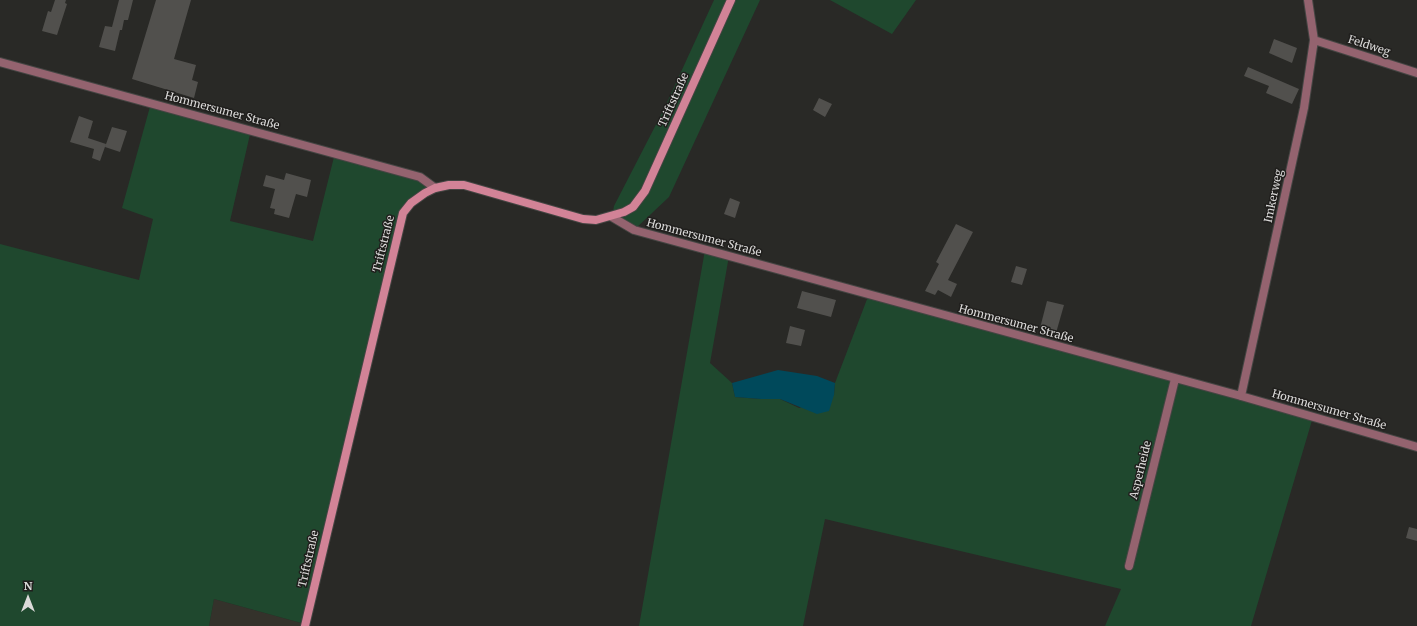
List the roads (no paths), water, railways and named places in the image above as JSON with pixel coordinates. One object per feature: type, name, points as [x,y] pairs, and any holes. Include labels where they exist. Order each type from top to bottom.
[{"type":"street","name":"Triftstraße","points":[[305,626],[403,213],[411,203],[435,188],[449,185],[464,185],[583,219],[596,220],[612,217],[632,207],[644,191],[731,0]]},
{"type":"street","name":"Imkerweg","points":[[1242,396],[1304,108],[1314,40],[1308,0]]},
{"type":"street","name":"Feldweg","points":[[1314,40],[1417,73]]},
{"type":"street","name":"Hommersumer Straße","points":[[0,62],[420,176],[435,188]]},
{"type":"street","name":"Hommersumer Straße","points":[[612,217],[634,230],[1175,379],[1242,396],[1417,446]]},
{"type":"street","name":"Asperheide","points":[[1129,566],[1175,379]]},
{"type":"water","points":[[778,370],[817,376],[835,383],[834,395],[829,411],[817,414],[780,399],[735,397],[732,383]]}]
